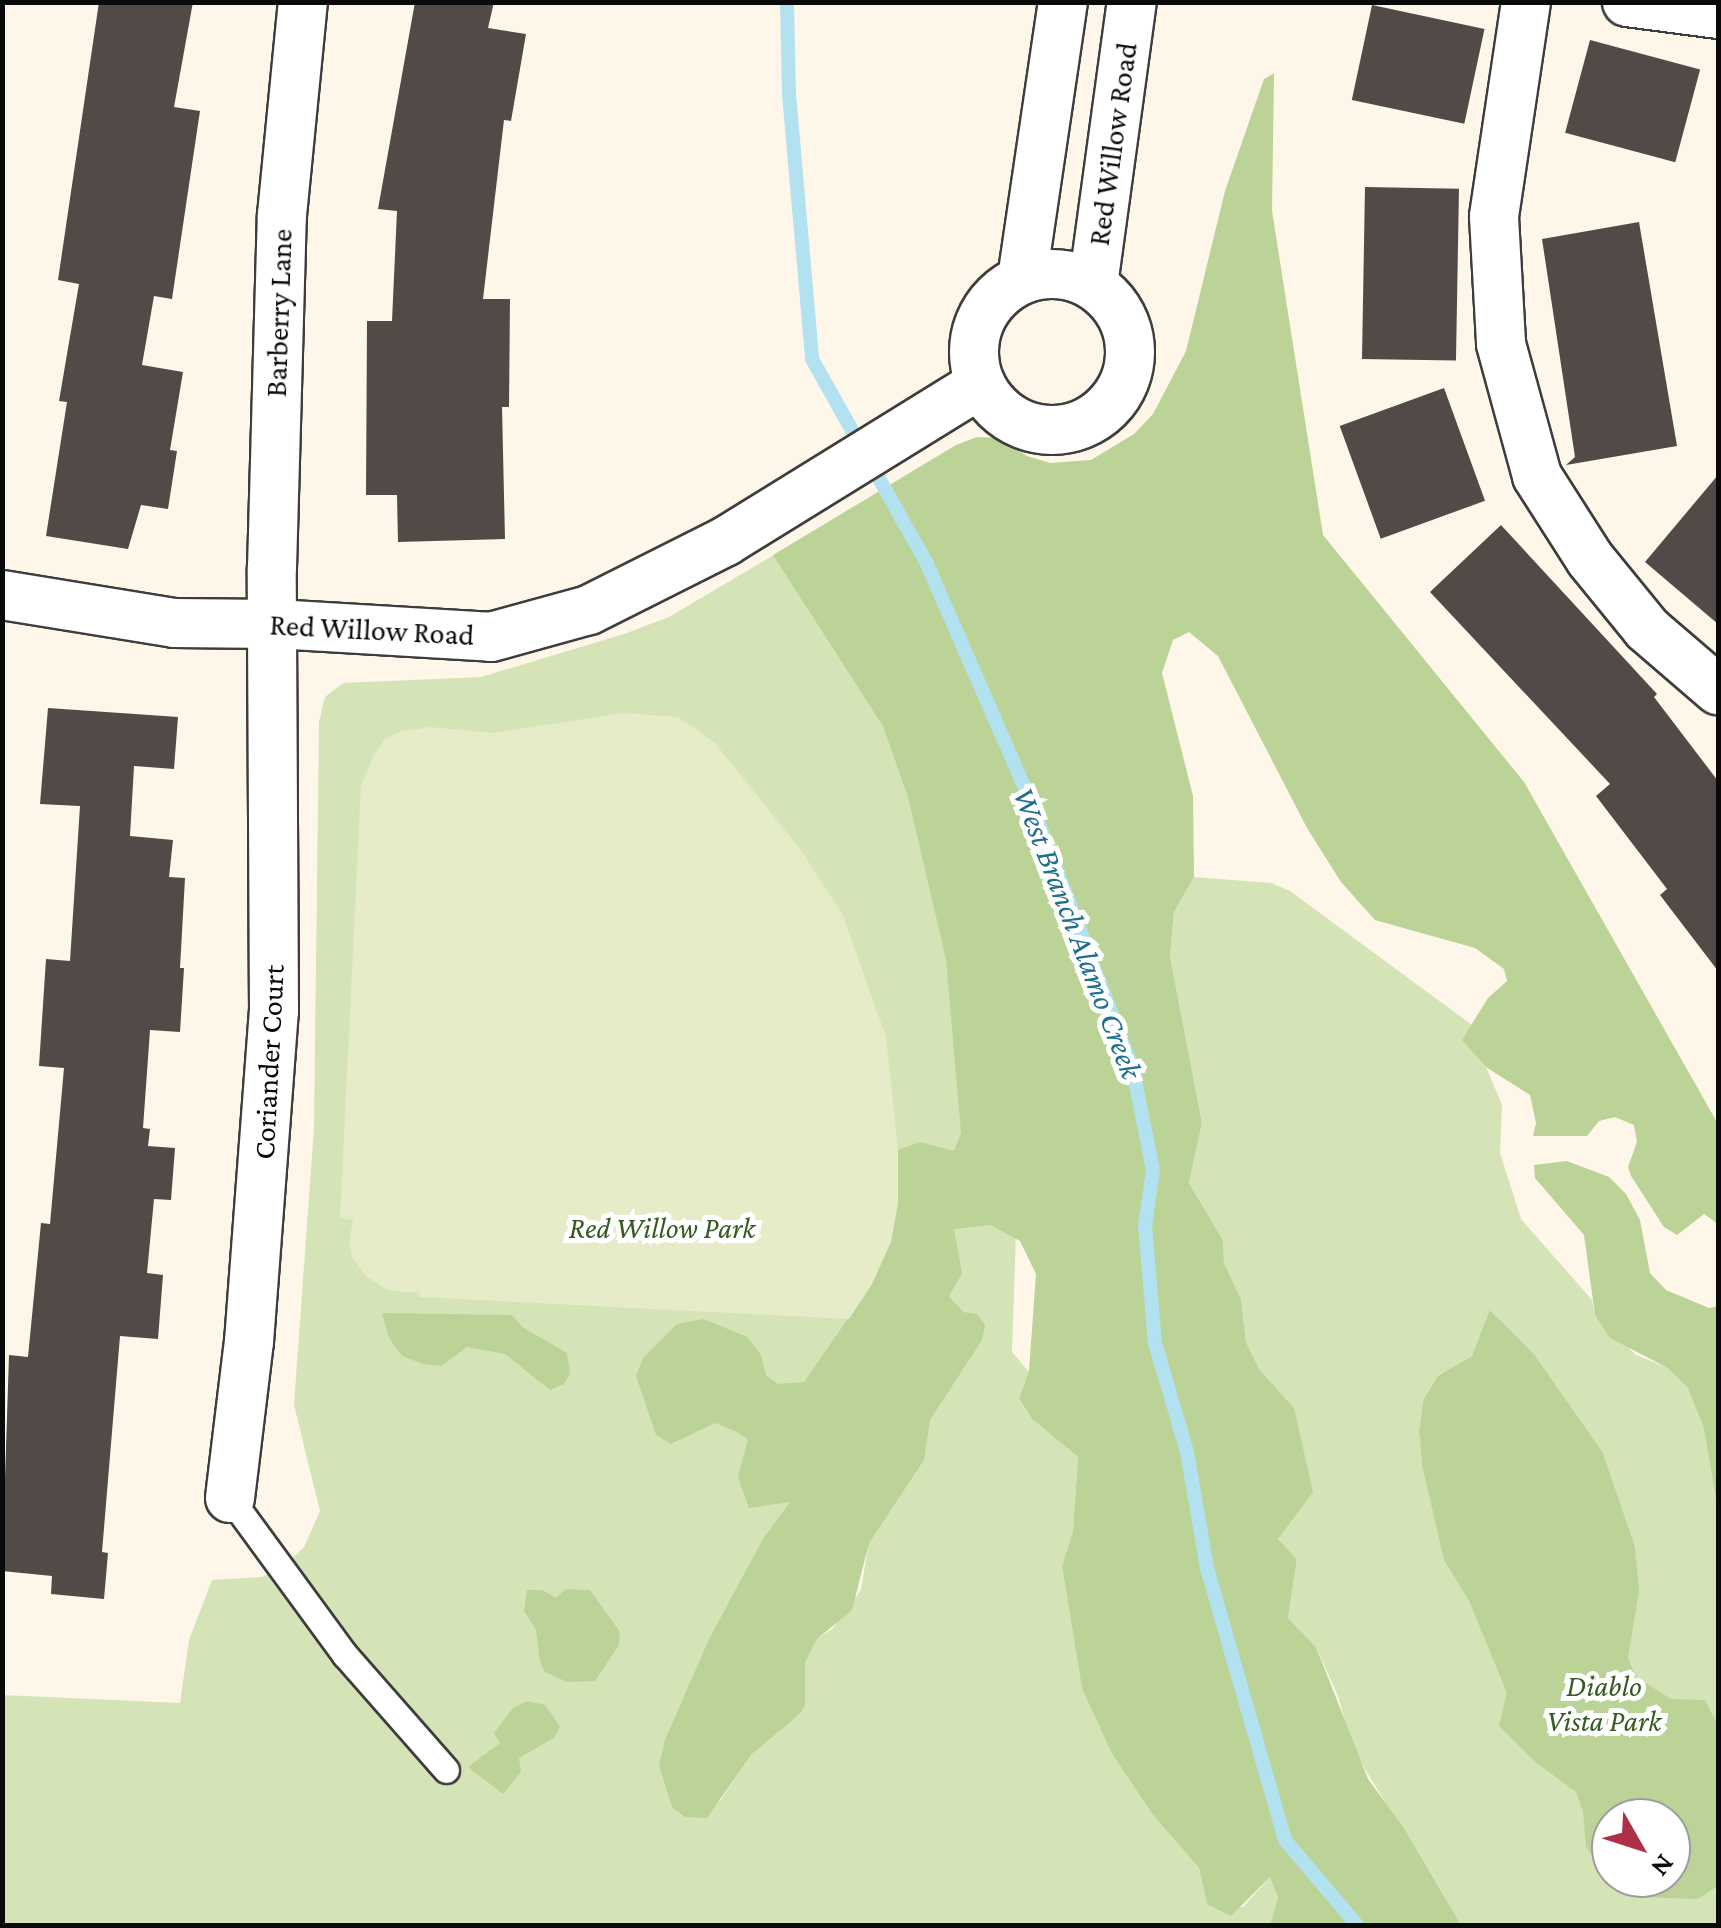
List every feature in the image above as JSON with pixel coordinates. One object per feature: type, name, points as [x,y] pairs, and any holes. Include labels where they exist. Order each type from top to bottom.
[{"type":"street","name":"Barberry Lane","points":[[274,624],[282,214],[303,2]]},
{"type":"street","points":[[1022,279],[1064,2]]},
{"type":"street","name":"Red Willow Road","points":[[1094,285],[1132,2]]},
{"type":"street","points":[[1526,2],[1494,217],[1501,344],[1537,476],[1590,558],[1647,629],[1718,690]]},
{"type":"street","points":[[1627,2],[1718,14]]},
{"type":"street","points":[[1058,274],[1094,285],[1112,300],[1130,344],[1120,390],[1106,408],[1076,426],[1044,430],[1007,416],[980,384],[974,364],[979,323],[996,297],[1022,279],[1058,274]]},
{"type":"street","name":"Red Willow Road","points":[[2,596],[174,623],[274,624],[491,636],[589,610],[726,541],[980,384]]},
{"type":"street","name":"Coriander Court","points":[[230,1498],[250,1342],[274,1011],[274,624]]},
{"type":"lane","points":[[230,1498],[346,1655],[446,1770]]},
{"type":"green space","points":[[1274,73],[1272,211],[1323,535],[1524,782],[1718,1124],[1718,1224],[1704,1214],[1677,1235],[1664,1227],[1631,1176],[1628,1167],[1637,1142],[1634,1125],[1615,1117],[1599,1121],[1587,1136],[1533,1136],[1536,1123],[1530,1095],[1486,1067],[1462,1040],[1488,998],[1507,981],[1504,969],[1475,948],[1375,920],[1341,882],[1307,828],[1218,656],[1189,632],[1173,640],[1162,673],[1193,796],[1194,877],[1174,912],[1170,956],[1202,1123],[1189,1183],[1223,1240],[1224,1263],[1241,1299],[1246,1342],[1259,1369],[1294,1408],[1313,1492],[1278,1539],[1297,1559],[1288,1618],[1316,1647],[1368,1779],[1403,1827],[1461,1925],[1270,1925],[1278,1897],[1270,1877],[1231,1916],[1207,1904],[1199,1868],[1153,1815],[1112,1754],[1082,1689],[1062,1566],[1073,1531],[1078,1457],[1032,1419],[1019,1399],[1029,1371],[1036,1274],[1020,1241],[991,1225],[954,1229],[962,1273],[949,1296],[963,1312],[977,1314],[985,1325],[982,1340],[930,1420],[924,1460],[869,1543],[852,1610],[817,1639],[805,1663],[805,1705],[801,1713],[752,1754],[707,1818],[684,1817],[672,1807],[659,1765],[665,1740],[709,1639],[763,1539],[790,1502],[749,1508],[738,1477],[748,1439],[735,1431],[715,1423],[671,1444],[656,1435],[636,1376],[643,1358],[677,1324],[704,1319],[747,1337],[761,1355],[766,1375],[778,1384],[804,1382],[872,1284],[898,1204],[898,1150],[920,1142],[954,1151],[961,1133],[946,959],[908,797],[883,726],[773,555],[956,445],[977,437],[999,438],[1027,456],[1050,463],[1091,460],[1134,434],[1153,414],[1186,351],[1225,191],[1264,79]]},
{"type":"green space","name":"Red Willow Park","points":[[804,537],[1022,1051],[1012,1352],[1029,1372],[1019,1400],[1032,1419],[1078,1457],[1073,1531],[1062,1566],[1082,1689],[1112,1754],[1153,1815],[1199,1868],[1207,1904],[1243,1907],[1271,1876],[1278,1897],[1270,1925],[3,1925],[2,1695],[180,1703],[189,1640],[212,1580],[262,1577],[287,1564],[304,1547],[320,1511],[294,1405],[314,1127],[319,722],[325,697],[343,683],[481,677],[669,617]],"holes":[[[868,1547],[861,1590],[832,1629],[817,1639],[805,1663],[805,1705],[801,1713],[752,1754],[720,1801],[683,1817],[672,1806]]]},
{"type":"green space","points":[[623,713],[678,717],[715,743],[800,849],[842,913],[886,1037],[898,1150],[898,1204],[891,1242],[872,1284],[849,1319],[420,1297],[419,1293],[387,1290],[366,1276],[352,1257],[349,1242],[353,1220],[340,1218],[361,785],[373,757],[384,740],[399,732],[429,727],[494,733]]},
{"type":"green space","name":"Diablo Vista Park","points":[[1194,877],[1271,883],[1290,891],[1472,1025],[1463,1040],[1486,1067],[1502,1105],[1500,1153],[1521,1219],[1592,1300],[1595,1315],[1636,1355],[1666,1367],[1688,1388],[1718,1365],[1718,1925],[1291,1925],[1385,1802],[1353,1749],[1338,1696],[1316,1647],[1288,1618],[1297,1559],[1278,1539],[1301,1504],[1294,1408],[1259,1369],[1246,1342],[1241,1299],[1224,1263],[1223,1240],[1189,1183],[1202,1123],[1170,956],[1174,912]],"holes":[[[1491,1311],[1534,1354],[1602,1451],[1493,1658],[1469,1601],[1444,1559],[1422,1466],[1419,1432],[1423,1400],[1438,1377],[1472,1356]]]},
{"type":"green space","points":[[1567,1161],[1609,1177],[1626,1194],[1640,1220],[1650,1273],[1666,1290],[1709,1308],[1718,1306],[1718,1510],[1704,1428],[1688,1388],[1666,1367],[1610,1338],[1595,1315],[1584,1235],[1535,1178],[1534,1165]]},
{"type":"green space","name":"Diablo Vista Park","points":[[1490,1310],[1534,1354],[1602,1451],[1635,1547],[1639,1591],[1628,1658],[1636,1677],[1671,1699],[1705,1700],[1718,1726],[1718,1886],[1698,1899],[1667,1898],[1691,1898],[1691,1798],[1591,1798],[1591,1854],[1586,1847],[1583,1811],[1576,1792],[1534,1761],[1499,1726],[1507,1693],[1469,1601],[1444,1560],[1422,1466],[1419,1432],[1423,1400],[1438,1376],[1472,1356]]},
{"type":"green space","points":[[382,1313],[512,1315],[522,1327],[567,1353],[570,1374],[564,1384],[550,1390],[505,1354],[467,1347],[441,1366],[423,1364],[402,1356],[389,1338]]},
{"type":"green space","points":[[565,1589],[590,1590],[620,1632],[619,1645],[595,1681],[567,1682],[545,1672],[540,1662],[536,1630],[524,1611],[527,1590],[542,1590],[556,1598]]},
{"type":"green space","points":[[527,1701],[545,1705],[560,1726],[555,1737],[519,1758],[521,1772],[503,1794],[468,1767],[500,1743],[494,1733],[513,1708]]},
{"type":"building","points":[[99,2],[193,2],[174,107],[200,111],[172,299],[154,296],[142,365],[183,372],[170,450],[177,451],[168,509],[141,505],[128,549],[46,536],[67,402],[59,401],[79,284],[58,280]]},
{"type":"building","points":[[415,2],[494,2],[488,28],[526,34],[511,121],[504,120],[483,299],[510,299],[509,407],[502,407],[505,539],[398,542],[397,495],[366,495],[367,321],[392,321],[397,211],[378,209]]},
{"type":"building","points":[[1372,5],[1484,29],[1464,124],[1352,100]]},
{"type":"building","points":[[1590,40],[1700,70],[1675,162],[1565,133]]},
{"type":"building","points":[[1365,187],[1459,189],[1456,361],[1362,359]]},
{"type":"building","points":[[1639,222],[1677,446],[1566,465],[1575,457],[1542,239]]},
{"type":"building","points":[[1444,388],[1485,501],[1381,539],[1340,426]]},
{"type":"building","points":[[1718,475],[1718,624],[1645,562]]},
{"type":"building","points":[[1501,525],[1657,694],[1654,697],[1718,781],[1718,971],[1660,895],[1667,889],[1596,796],[1610,784],[1430,592]]},
{"type":"building","points":[[48,708],[178,717],[174,769],[134,766],[130,836],[173,840],[169,877],[185,878],[180,968],[184,968],[180,1032],[150,1030],[143,1128],[150,1129],[148,1146],[175,1148],[171,1200],[154,1199],[147,1273],[163,1275],[158,1339],[120,1336],[102,1552],[108,1553],[104,1599],[51,1594],[52,1576],[2,1571],[9,1355],[28,1357],[41,1223],[50,1224],[64,1068],[39,1066],[46,959],[70,961],[80,806],[40,804]]},
{"type":"waterway","name":"West Branch Alamo Creek","points":[[787,2],[789,94],[812,359],[927,564],[1030,800],[1133,1070],[1153,1170],[1145,1225],[1155,1343],[1187,1452],[1207,1568],[1285,1840],[1358,1926]]}]
